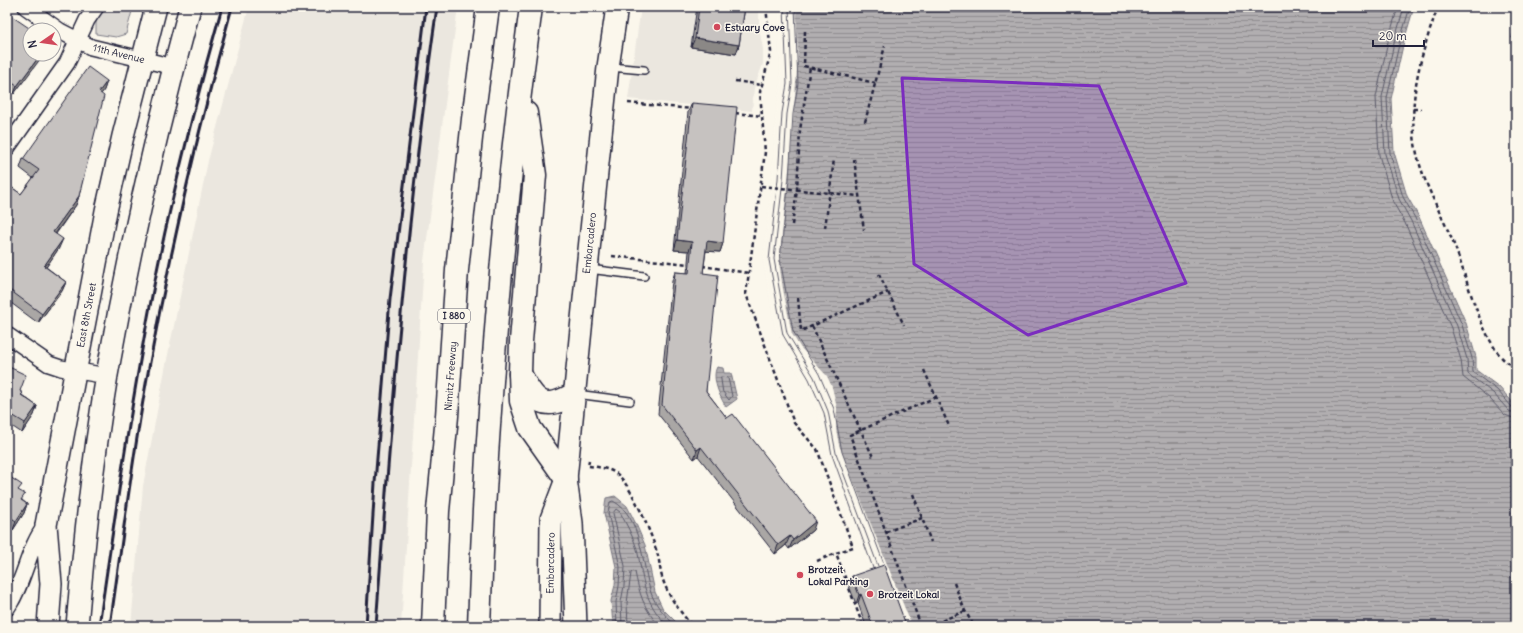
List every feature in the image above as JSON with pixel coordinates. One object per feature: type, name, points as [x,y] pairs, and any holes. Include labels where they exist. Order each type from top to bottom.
[{"type":"highway","name":"Nimitz Freeway","points":[[433,626],[438,511],[448,416],[457,270],[488,7]]},
{"type":"highway","points":[[479,626],[488,420],[521,81],[531,7]]},
{"type":"highway","points":[[521,81],[535,175],[520,373],[521,401],[530,428],[566,479]]},
{"type":"highway","points":[[520,373],[532,396],[540,401],[550,404],[574,394]]},
{"type":"main road","name":"East 8th Street","points":[[48,626],[51,584],[46,525],[108,203],[142,59],[156,7]]},
{"type":"main road","points":[[77,626],[86,526],[107,376],[138,216],[190,7]]},
{"type":"main road","name":"Embarcadero","points":[[576,626],[572,523],[566,479],[608,67],[617,7]]},
{"type":"main road","name":"Embarcadero","points":[[550,626],[551,519],[566,479]]},
{"type":"street","name":"11th Avenue","points":[[26,7],[60,31],[91,47],[174,67]]},
{"type":"street","points":[[7,148],[67,63],[87,20],[96,7]]},
{"type":"street","points":[[7,335],[49,364],[107,376]]},
{"type":"street","points":[[7,608],[20,584],[38,535],[46,525]]},
{"type":"lane","points":[[608,67],[644,70]]},
{"type":"lane","points":[[587,269],[644,276]]},
{"type":"lane","points":[[574,394],[630,401]]},
{"type":"path","points":[[766,7],[771,52],[760,92],[765,152],[746,294],[794,423],[817,449],[853,547],[817,561]]},
{"type":"path","points":[[1438,7],[1420,62],[1413,109],[1414,134],[1419,166],[1454,245],[1484,326],[1498,354],[1516,369]]},
{"type":"path","points":[[805,31],[804,66],[875,83]]},
{"type":"path","points":[[865,122],[885,46]]},
{"type":"path","points":[[792,225],[797,190],[800,130],[810,67]]},
{"type":"path","points":[[735,81],[762,85]]},
{"type":"path","points":[[628,104],[699,110]]},
{"type":"path","points":[[1413,109],[1421,109]]},
{"type":"path","points":[[730,113],[762,116]]},
{"type":"path","points":[[825,228],[834,159]]},
{"type":"path","points":[[854,159],[864,230]]},
{"type":"path","points":[[761,186],[859,196]]},
{"type":"path","points":[[612,256],[688,264]]},
{"type":"path","points":[[702,266],[749,273]]},
{"type":"path","points":[[879,274],[904,325]]},
{"type":"path","points":[[798,298],[801,331],[888,292]]},
{"type":"path","points":[[812,326],[874,459]]},
{"type":"path","points":[[1512,366],[1516,364]]},
{"type":"path","points":[[924,370],[949,426]]},
{"type":"path","points":[[921,626],[850,435],[936,397]]},
{"type":"path","points":[[588,466],[602,467],[617,474],[628,486],[649,530],[663,579],[674,604],[692,626]]},
{"type":"path","points":[[913,494],[931,542]]},
{"type":"path","points":[[886,532],[922,518]]},
{"type":"path","points":[[836,553],[863,626]]},
{"type":"path","points":[[954,583],[965,611],[974,626]]},
{"type":"path","points":[[929,626],[965,611]]},
{"type":"highlighted area","points":[[902,78],[1099,86],[1186,283],[1028,335],[914,264]]},
{"type":"shaded area","points":[[102,7],[133,7],[126,34],[116,37],[96,34],[96,20]]},
{"type":"shaded area","points":[[249,7],[458,7],[424,261],[401,626],[131,626],[143,486],[166,364],[208,161]]},
{"type":"shaded area","name":"Estuary Cove","points":[[641,7],[759,7],[759,28],[763,49],[763,64],[754,88],[752,111],[628,99]]},
{"type":"water","points":[[780,7],[1414,7],[1404,41],[1391,99],[1394,152],[1407,196],[1419,217],[1466,323],[1476,357],[1476,370],[1499,387],[1516,406],[1516,626],[891,626],[820,414],[806,381],[779,336],[774,179],[783,84]]},
{"type":"water","points":[[717,367],[723,368],[724,373],[731,373],[737,399],[726,407],[719,393],[716,382],[715,371]]},
{"type":"water","points":[[615,496],[627,506],[645,545],[655,592],[663,609],[680,626],[613,626],[611,601],[615,585],[616,567],[604,513],[606,498]]},
{"type":"pier","points":[[778,7],[796,7],[798,55],[791,151],[779,262],[792,334],[800,347],[827,376],[832,387],[837,408],[836,429],[839,445],[912,626],[900,626],[871,578],[826,456],[817,409],[816,410],[804,382],[781,344],[779,337],[777,337],[763,260],[772,179],[776,112],[781,84]]},
{"type":"building","name":"Estuary Cove","points":[[699,7],[745,7],[739,45],[695,38]]},
{"type":"building","points":[[7,13],[22,23],[22,62],[35,62],[17,86],[11,82],[7,88]]},
{"type":"building","points":[[88,67],[107,81],[99,92],[104,96],[79,196],[53,232],[63,239],[44,266],[66,282],[42,314],[7,288],[7,184],[21,194],[39,170],[23,159]]},
{"type":"building","points":[[692,103],[737,107],[723,243],[707,241],[703,273],[718,275],[706,391],[727,418],[733,414],[816,521],[793,540],[790,536],[778,545],[701,447],[697,450],[662,405],[675,272],[689,273],[692,242],[677,240]]},
{"type":"building","points":[[7,366],[26,375],[20,391],[23,393],[21,395],[37,406],[25,423],[7,412]]},
{"type":"building","points":[[10,477],[22,485],[18,490],[25,494],[21,500],[27,504],[16,521],[7,515],[7,479],[8,480]]},
{"type":"building","name":"Brotzeit Lokal","points":[[884,565],[906,625],[873,626],[861,594],[859,595],[852,576]]},
{"type":"railway","points":[[99,626],[129,428],[155,281],[185,147],[222,7]]},
{"type":"railway","points":[[110,626],[127,502],[156,331],[196,145],[232,7]]},
{"type":"railway","points":[[366,626],[375,483],[390,299],[426,7]]},
{"type":"railway","points":[[376,626],[394,393],[408,238],[426,84],[437,7]]},
{"type":"place","name":"Estuary Cove","points":[[717,27]]},
{"type":"place","name":"Brotzeit Lokal Parking","points":[[800,575]]},
{"type":"place","name":"Brotzeit Lokal","points":[[870,594]]}]
